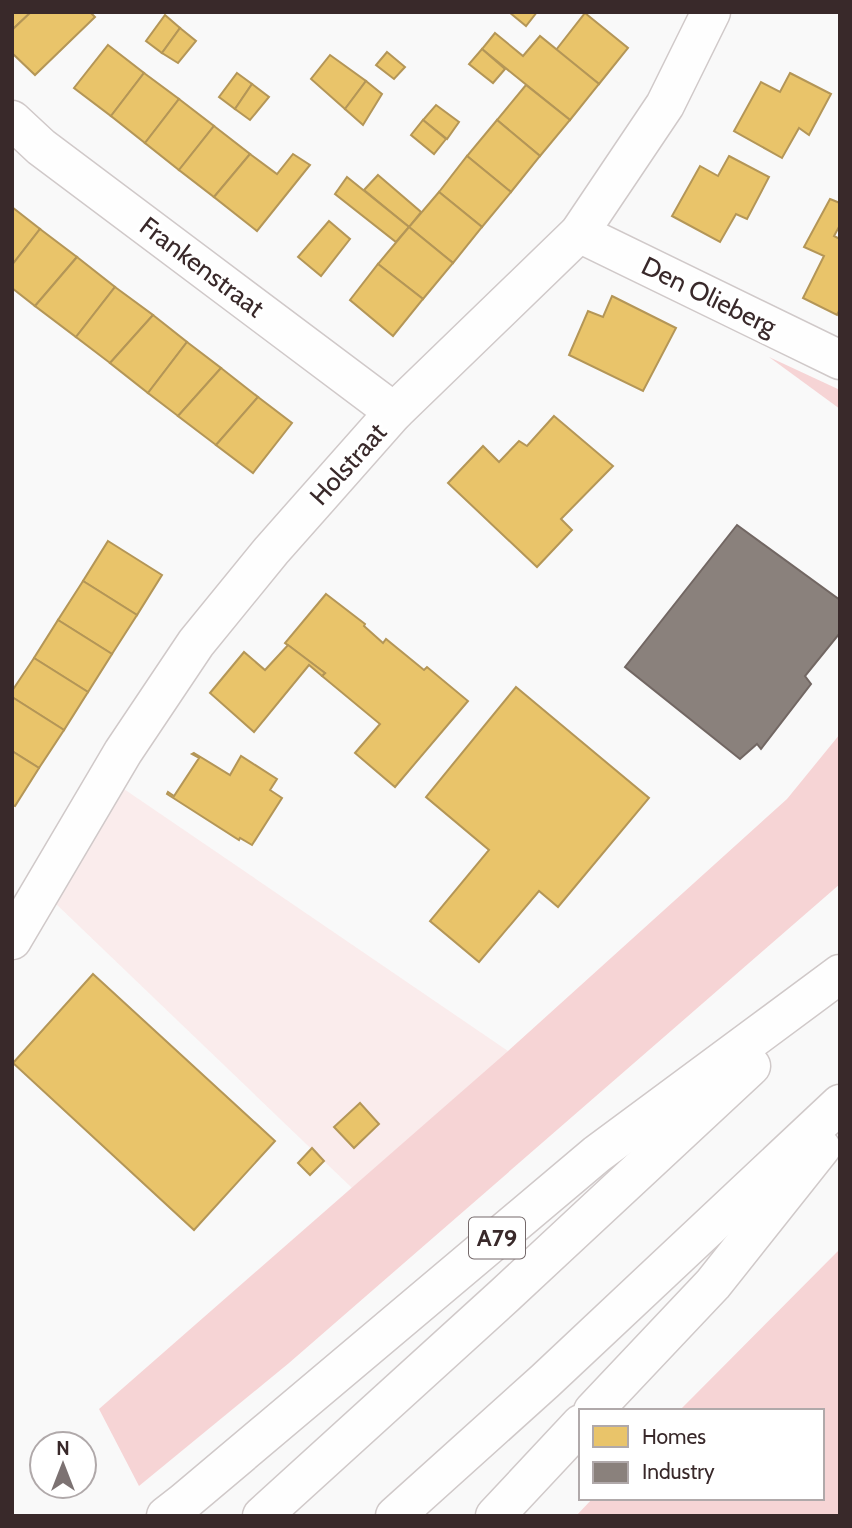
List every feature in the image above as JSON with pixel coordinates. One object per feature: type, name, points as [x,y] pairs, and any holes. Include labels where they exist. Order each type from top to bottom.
[{"type":"main road","name":"Holstraat","points":[[12,940],[123,752],[196,643],[271,551],[394,412],[579,233],[665,105],[711,12]]},
{"type":"main road","name":"Frankenstraat","points":[[12,120],[41,146],[394,412]]},
{"type":"main road","name":"Den Olieberg","points":[[579,233],[840,360]]},
{"type":"main road","name":"A79","points":[[166,1516],[597,1154],[840,974]]},
{"type":"main road","name":"A79","points":[[262,1516],[505,1295],[840,983]]},
{"type":"main road","points":[[395,1516],[545,1381],[840,1104]]},
{"type":"main road","points":[[595,1409],[713,1284],[840,1125]]},
{"type":"main road","points":[[495,1516],[579,1426]]},
{"type":"shaded area","points":[[769,357],[840,390],[840,409]]},
{"type":"shaded area","points":[[840,734],[840,884],[289,1363],[139,1486],[99,1409],[508,1051],[787,799]]},
{"type":"shaded area","points":[[121,787],[508,1051],[352,1188],[54,902]]},
{"type":"shaded area","points":[[840,1249],[840,1516],[576,1516],[591,1500],[824,1500],[824,1409],[681,1409]]},
{"type":"building: Homes","points":[[12,12],[31,12],[12,30]]},
{"type":"building: Homes","points":[[31,12],[90,12],[95,17],[35,75],[12,53],[12,30]]},
{"type":"building: Homes","points":[[509,12],[537,12],[526,26]]},
{"type":"building: Homes","points":[[585,13],[628,48],[599,84],[556,50]]},
{"type":"building: Homes","points":[[165,15],[180,28],[162,53],[146,41]]},
{"type":"building: Homes","points":[[180,28],[196,41],[178,63],[162,53]]},
{"type":"building: Homes","points":[[495,33],[523,56],[540,36],[599,84],[570,120],[482,49]]},
{"type":"building: Homes","points":[[108,45],[144,73],[111,116],[74,88]]},
{"type":"building: Homes","points":[[482,49],[505,69],[493,83],[469,64]]},
{"type":"building: Homes","points":[[387,52],[405,67],[394,79],[376,65]]},
{"type":"building: Homes","points":[[330,55],[366,81],[345,109],[311,79]]},
{"type":"building: Homes","points":[[144,73],[179,99],[145,143],[111,116]]},
{"type":"building: Homes","points":[[237,73],[252,84],[235,109],[219,97]]},
{"type":"building: Homes","points":[[790,73],[831,94],[809,135],[799,128],[782,158],[734,131],[761,82],[780,92]]},
{"type":"building: Homes","points":[[366,81],[382,94],[363,125],[345,109]]},
{"type":"building: Homes","points":[[252,84],[269,97],[250,120],[235,109]]},
{"type":"building: Homes","points":[[526,85],[570,120],[540,156],[497,120]]},
{"type":"building: Homes","points":[[179,99],[214,126],[179,170],[145,143]]},
{"type":"building: Homes","points":[[436,105],[459,122],[447,139],[423,120]]},
{"type":"building: Homes","points":[[423,120],[446,139],[434,154],[411,135]]},
{"type":"building: Homes","points":[[497,120],[540,156],[511,192],[467,156]]},
{"type":"building: Homes","points":[[214,126],[250,154],[214,197],[179,170]]},
{"type":"building: Homes","points":[[250,154],[277,174],[293,154],[310,165],[257,231],[214,197]]},
{"type":"building: Homes","points":[[467,156],[511,192],[482,227],[439,192]]},
{"type":"building: Homes","points":[[729,156],[769,177],[747,219],[736,214],[720,242],[672,216],[700,166],[718,176]]},
{"type":"building: Homes","points":[[378,175],[421,212],[409,227],[364,190]]},
{"type":"building: Homes","points":[[347,177],[409,227],[396,242],[335,194]]},
{"type":"building: Homes","points":[[439,192],[482,227],[453,263],[409,227]]},
{"type":"building: Homes","points":[[830,199],[840,203],[840,225],[834,236],[840,239],[840,309],[837,315],[803,298],[824,256],[804,247]]},
{"type":"building: Homes","points":[[12,207],[40,229],[12,265]]},
{"type":"building: Homes","points":[[329,221],[350,239],[321,276],[298,257]]},
{"type":"building: Homes","points":[[409,227],[453,263],[423,299],[378,264]]},
{"type":"building: Homes","points":[[40,229],[77,257],[35,306],[12,288],[12,265]]},
{"type":"building: Homes","points":[[77,257],[115,287],[76,337],[35,306]]},
{"type":"building: Homes","points":[[378,264],[423,299],[393,336],[350,300]]},
{"type":"building: Homes","points":[[115,287],[153,315],[110,363],[76,337]]},
{"type":"building: Homes","points":[[612,296],[676,328],[643,391],[569,355],[588,311],[603,317]]},
{"type":"building: Homes","points":[[153,315],[187,342],[148,393],[110,363]]},
{"type":"building: Homes","points":[[187,342],[221,368],[178,416],[148,393]]},
{"type":"building: Homes","points":[[221,368],[258,397],[216,445],[178,416]]},
{"type":"building: Homes","points":[[258,397],[292,423],[253,473],[216,445]]},
{"type":"building: Homes","points":[[554,416],[613,466],[561,519],[572,530],[537,567],[448,483],[483,446],[499,462],[519,441],[527,446]]},
{"type":"building: Homes","points":[[108,541],[162,575],[137,615],[83,581]]},
{"type":"building: Homes","points":[[83,581],[137,615],[112,654],[58,620]]},
{"type":"building: Homes","points":[[326,594],[365,624],[364,626],[383,643],[386,639],[424,670],[427,667],[468,701],[395,787],[355,753],[380,724],[322,676],[325,673],[285,643]]},
{"type":"building: Homes","points":[[58,620],[112,654],[88,692],[34,658]]},
{"type":"building: Homes","points":[[288,645],[325,673],[322,676],[309,665],[254,732],[210,693],[244,652],[265,670]]},
{"type":"building: Homes","points":[[34,658],[88,692],[64,730],[12,697],[12,691]]},
{"type":"building: Homes","points":[[516,687],[649,798],[558,907],[539,891],[479,962],[430,921],[489,850],[426,797]]},
{"type":"building: Homes","points":[[12,697],[64,730],[39,768],[12,751]]},
{"type":"building: Homes","points":[[12,751],[39,768],[15,806],[12,805]]},
{"type":"building: Homes","points":[[192,754],[230,775],[241,756],[277,779],[270,790],[282,798],[252,845],[240,838],[239,840],[167,794],[168,792],[174,796],[199,758]]},
{"type":"building: Homes","points":[[93,974],[275,1141],[194,1230],[13,1063]]},
{"type":"building: Homes","points":[[360,1103],[379,1124],[354,1148],[334,1127]]},
{"type":"building: Homes","points":[[312,1148],[324,1161],[310,1175],[298,1163]]},
{"type":"building: Industry","points":[[737,525],[840,600],[840,633],[805,676],[811,684],[761,749],[757,744],[740,759],[625,667]]}]
